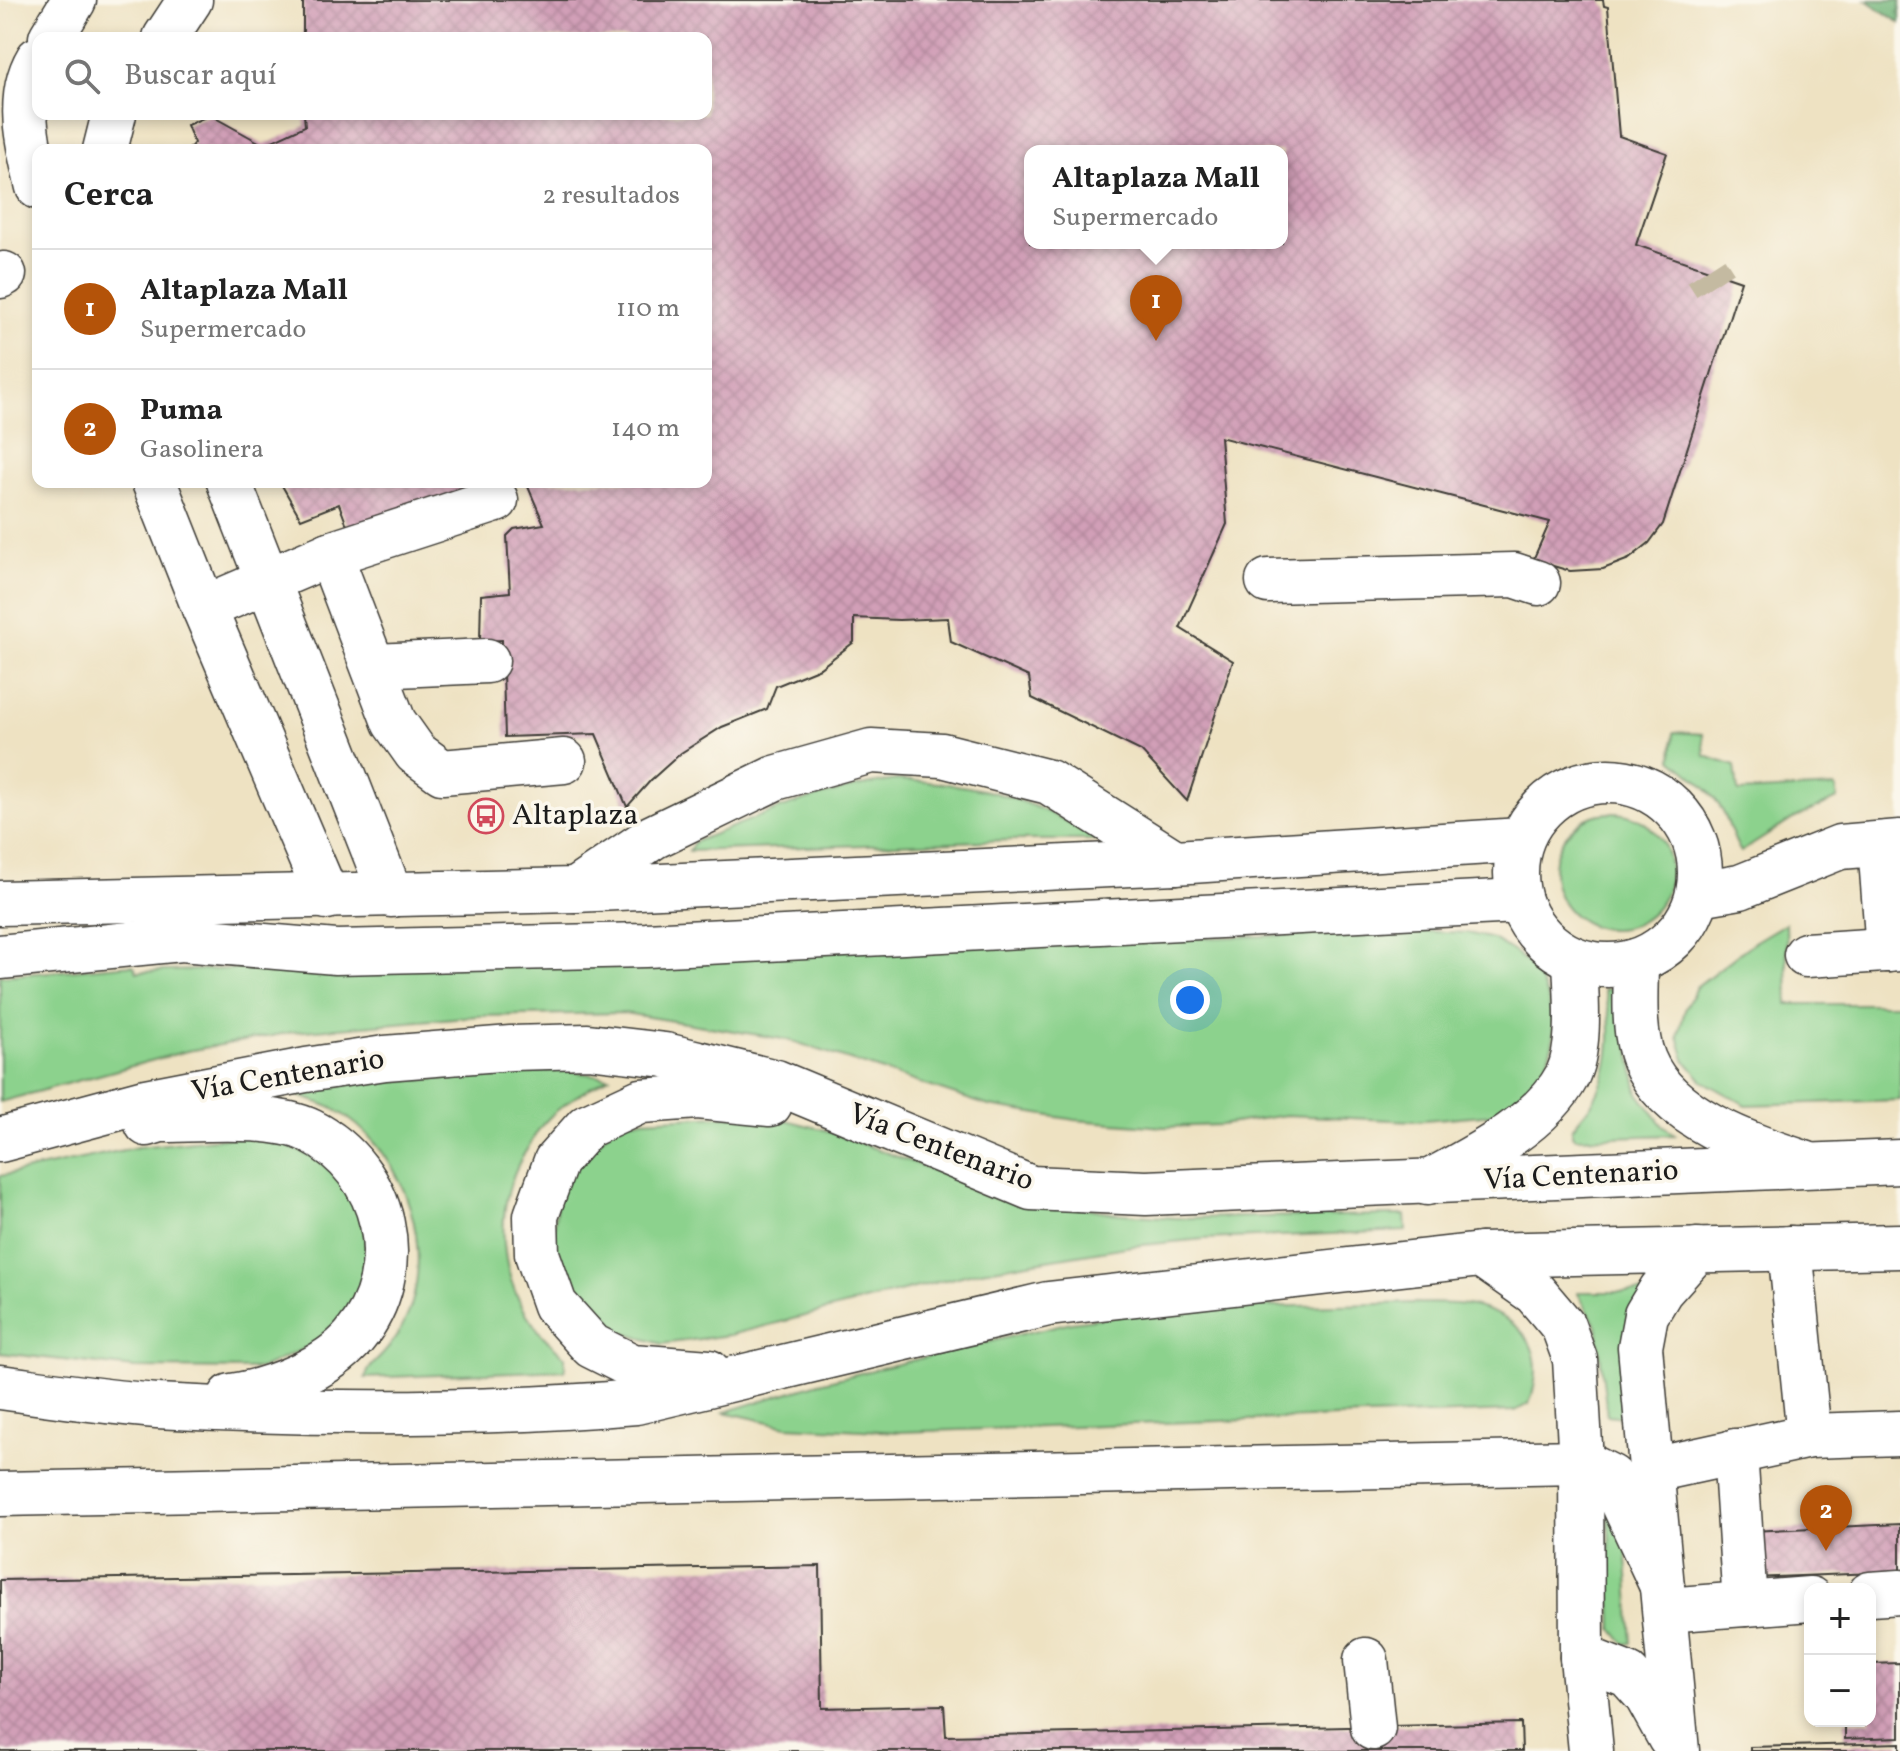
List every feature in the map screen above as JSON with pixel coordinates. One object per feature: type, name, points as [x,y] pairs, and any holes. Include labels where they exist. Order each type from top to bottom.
[{"type":"main road","points":[[55,32],[74,0]]},
{"type":"main road","points":[[169,32],[190,0]]},
{"type":"main road","points":[[32,68],[24,112],[32,151]]},
{"type":"main road","points":[[156,488],[327,897]]},
{"type":"main road","points":[[231,488],[391,895]]},
{"type":"main road","points":[[204,608],[330,554],[496,500]]},
{"type":"main road","points":[[330,554],[394,722],[416,753],[442,772],[564,761]]},
{"type":"main road","points":[[1268,581],[1514,575],[1538,583]]},
{"type":"main road","points":[[374,666],[487,661]]},
{"type":"main road","points":[[575,890],[653,837],[775,778],[871,751],[942,755],[1049,782],[1175,862]]},
{"type":"main road","points":[[1593,781],[1617,781],[1648,789],[1674,806],[1692,832],[1701,863],[1699,894],[1686,924],[1664,947],[1636,961],[1605,966],[1575,960],[1551,947],[1531,926],[1519,901],[1515,871],[1521,840],[1533,819],[1549,801],[1570,788],[1593,781]]},
{"type":"main road","points":[[0,903],[575,890],[1175,862],[1521,840]]},
{"type":"main road","points":[[1699,894],[1740,887],[1840,847],[1890,843],[1894,950],[1806,955]]},
{"type":"main road","points":[[4,950],[181,939],[336,952],[646,945],[1519,901]]},
{"type":"main road","points":[[1427,1183],[1494,1146],[1539,1111],[1568,1075],[1578,1031],[1575,960]]},
{"type":"main road","points":[[1636,961],[1636,1016],[1644,1060],[1663,1090],[1708,1125],[1753,1146],[1813,1166]]},
{"type":"main road","name":"Vía Centenario","points":[[0,1140],[145,1101],[306,1070],[400,1057],[511,1048],[588,1046],[665,1055],[776,1082],[1031,1188],[1146,1193],[1900,1162]]},
{"type":"main road","points":[[798,1365],[707,1372],[632,1366],[592,1346],[555,1305],[537,1254],[536,1216],[556,1161],[587,1126],[641,1101],[698,1097],[775,1105],[1031,1188]]},
{"type":"main road","points":[[0,1160],[160,1120],[267,1120],[308,1130],[321,1138],[345,1154],[372,1189],[384,1228],[386,1259],[372,1309],[354,1337],[329,1359],[300,1375],[241,1395],[157,1406]]},
{"type":"main road","points":[[0,1387],[157,1406],[400,1414],[567,1408],[636,1402],[1048,1304],[1481,1255],[1900,1246]]},
{"type":"main road","points":[[1790,1248],[1809,1436]]},
{"type":"main road","points":[[1677,1751],[1640,1347],[1646,1315],[1661,1290],[1697,1250]]},
{"type":"main road","points":[[1481,1255],[1535,1293],[1563,1326],[1575,1359],[1581,1462],[1582,1657],[1591,1751]]},
{"type":"main road","points":[[1653,1470],[1809,1436],[1900,1433]]},
{"type":"main road","points":[[1735,1451],[1745,1604]]},
{"type":"main road","points":[[12,1492],[1581,1462],[1611,1477],[1664,1598]]},
{"type":"main road","points":[[1876,1594],[1900,1592]]},
{"type":"main road","points":[[1664,1598],[1745,1604],[1804,1599]]},
{"type":"main road","points":[[1582,1657],[1628,1675],[1646,1695],[1677,1751]]},
{"type":"main road","points":[[1366,1660],[1373,1728]]},
{"type":"green space","points":[[1866,0],[1900,0],[1900,23]]},
{"type":"green space","points":[[1674,732],[1703,734],[1705,756],[1735,766],[1738,792],[1836,787],[1838,799],[1793,819],[1741,852],[1715,799],[1672,759]]},
{"type":"green space","points":[[896,780],[953,785],[1002,795],[1050,813],[1100,840],[689,851],[694,842],[793,804]]},
{"type":"green space","points":[[1612,813],[1634,818],[1653,830],[1665,849],[1670,871],[1665,893],[1653,912],[1634,924],[1612,929],[1590,924],[1571,912],[1559,893],[1554,871],[1559,849],[1571,830],[1590,818]]},
{"type":"green space","points":[[1786,923],[1788,1004],[1900,1004],[1900,1100],[1746,1105],[1703,1081],[1685,1060],[1678,1036],[1696,987],[1754,942]]},
{"type":"green space","points":[[1421,931],[1468,933],[1493,939],[1535,970],[1548,998],[1553,1042],[1542,1078],[1524,1097],[1495,1114],[1413,1121],[1286,1115],[1221,1125],[1164,1127],[1075,1120],[989,1106],[789,1040],[624,1013],[477,1016],[293,1032],[187,1051],[0,1102],[0,976],[133,965],[137,972]]},
{"type":"green space","points":[[1604,989],[1619,990],[1638,1093],[1663,1126],[1675,1135],[1575,1138],[1572,1135],[1572,1129],[1591,1104],[1604,1077],[1610,1033]]},
{"type":"green space","points":[[560,1070],[609,1077],[559,1109],[536,1134],[514,1175],[507,1198],[504,1244],[508,1268],[525,1312],[565,1357],[565,1370],[365,1378],[395,1338],[411,1306],[417,1279],[418,1250],[414,1222],[406,1195],[377,1145],[357,1125],[334,1109],[293,1094],[355,1083]]},
{"type":"green space","points":[[763,1114],[825,1130],[971,1184],[1112,1213],[1175,1218],[1405,1215],[1406,1231],[1204,1239],[1132,1246],[981,1271],[730,1335],[662,1344],[609,1329],[567,1290],[552,1250],[559,1181],[619,1121]]},
{"type":"green space","points":[[241,1136],[285,1145],[317,1158],[341,1180],[364,1223],[367,1278],[338,1333],[260,1369],[135,1368],[0,1353],[0,1176],[138,1147]]},
{"type":"green space","points":[[1577,1292],[1644,1292],[1632,1418],[1607,1415],[1597,1326]]},
{"type":"green space","points":[[1417,1303],[1473,1306],[1497,1314],[1522,1332],[1535,1356],[1534,1387],[1529,1404],[1515,1411],[899,1432],[787,1426],[725,1412],[819,1383],[1071,1322],[1172,1309]]},
{"type":"green space","points":[[1608,1504],[1625,1523],[1632,1643],[1625,1644],[1613,1629]]},
{"type":"building","points":[[303,0],[1603,0],[1604,6],[1608,7],[1619,136],[1667,153],[1636,245],[1741,281],[1663,524],[1649,543],[1629,559],[1603,569],[1570,571],[1533,560],[1550,522],[1220,437],[1227,524],[1180,628],[1233,661],[1187,801],[1141,751],[1032,698],[1029,677],[951,642],[948,618],[854,618],[854,642],[820,668],[776,686],[767,709],[722,727],[681,753],[627,807],[596,734],[505,737],[502,640],[480,641],[481,595],[510,592],[507,536],[514,529],[544,524],[529,488],[712,488],[712,144],[266,144],[305,126],[304,120],[712,120],[712,32],[303,32]]},
{"type":"building","points":[[198,120],[219,120],[262,144],[193,144],[187,125]]},
{"type":"building","points":[[283,488],[474,488],[348,528],[339,504],[301,519]]},
{"type":"building","points":[[1900,1524],[1900,1572],[1752,1578],[1750,1531]]},
{"type":"building","points":[[820,1566],[822,1708],[944,1705],[946,1736],[1521,1723],[1522,1751],[0,1751],[0,1580]]},
{"type":"building","points":[[1900,1663],[1900,1737],[1845,1739],[1845,1727],[1876,1727],[1876,1664]]},
{"type":"building","points":[[1900,1743],[1900,1751],[1750,1751],[1750,1747]]},
{"type":"tunnel","points":[[1706,270],[1715,284]]},
{"type":"place","name":"Altaplaza Mall","points":[[1156,341]]},
{"type":"place","name":"Altaplaza","points":[[486,816]]},
{"type":"place","name":"Puma","points":[[1826,1551]]}]
